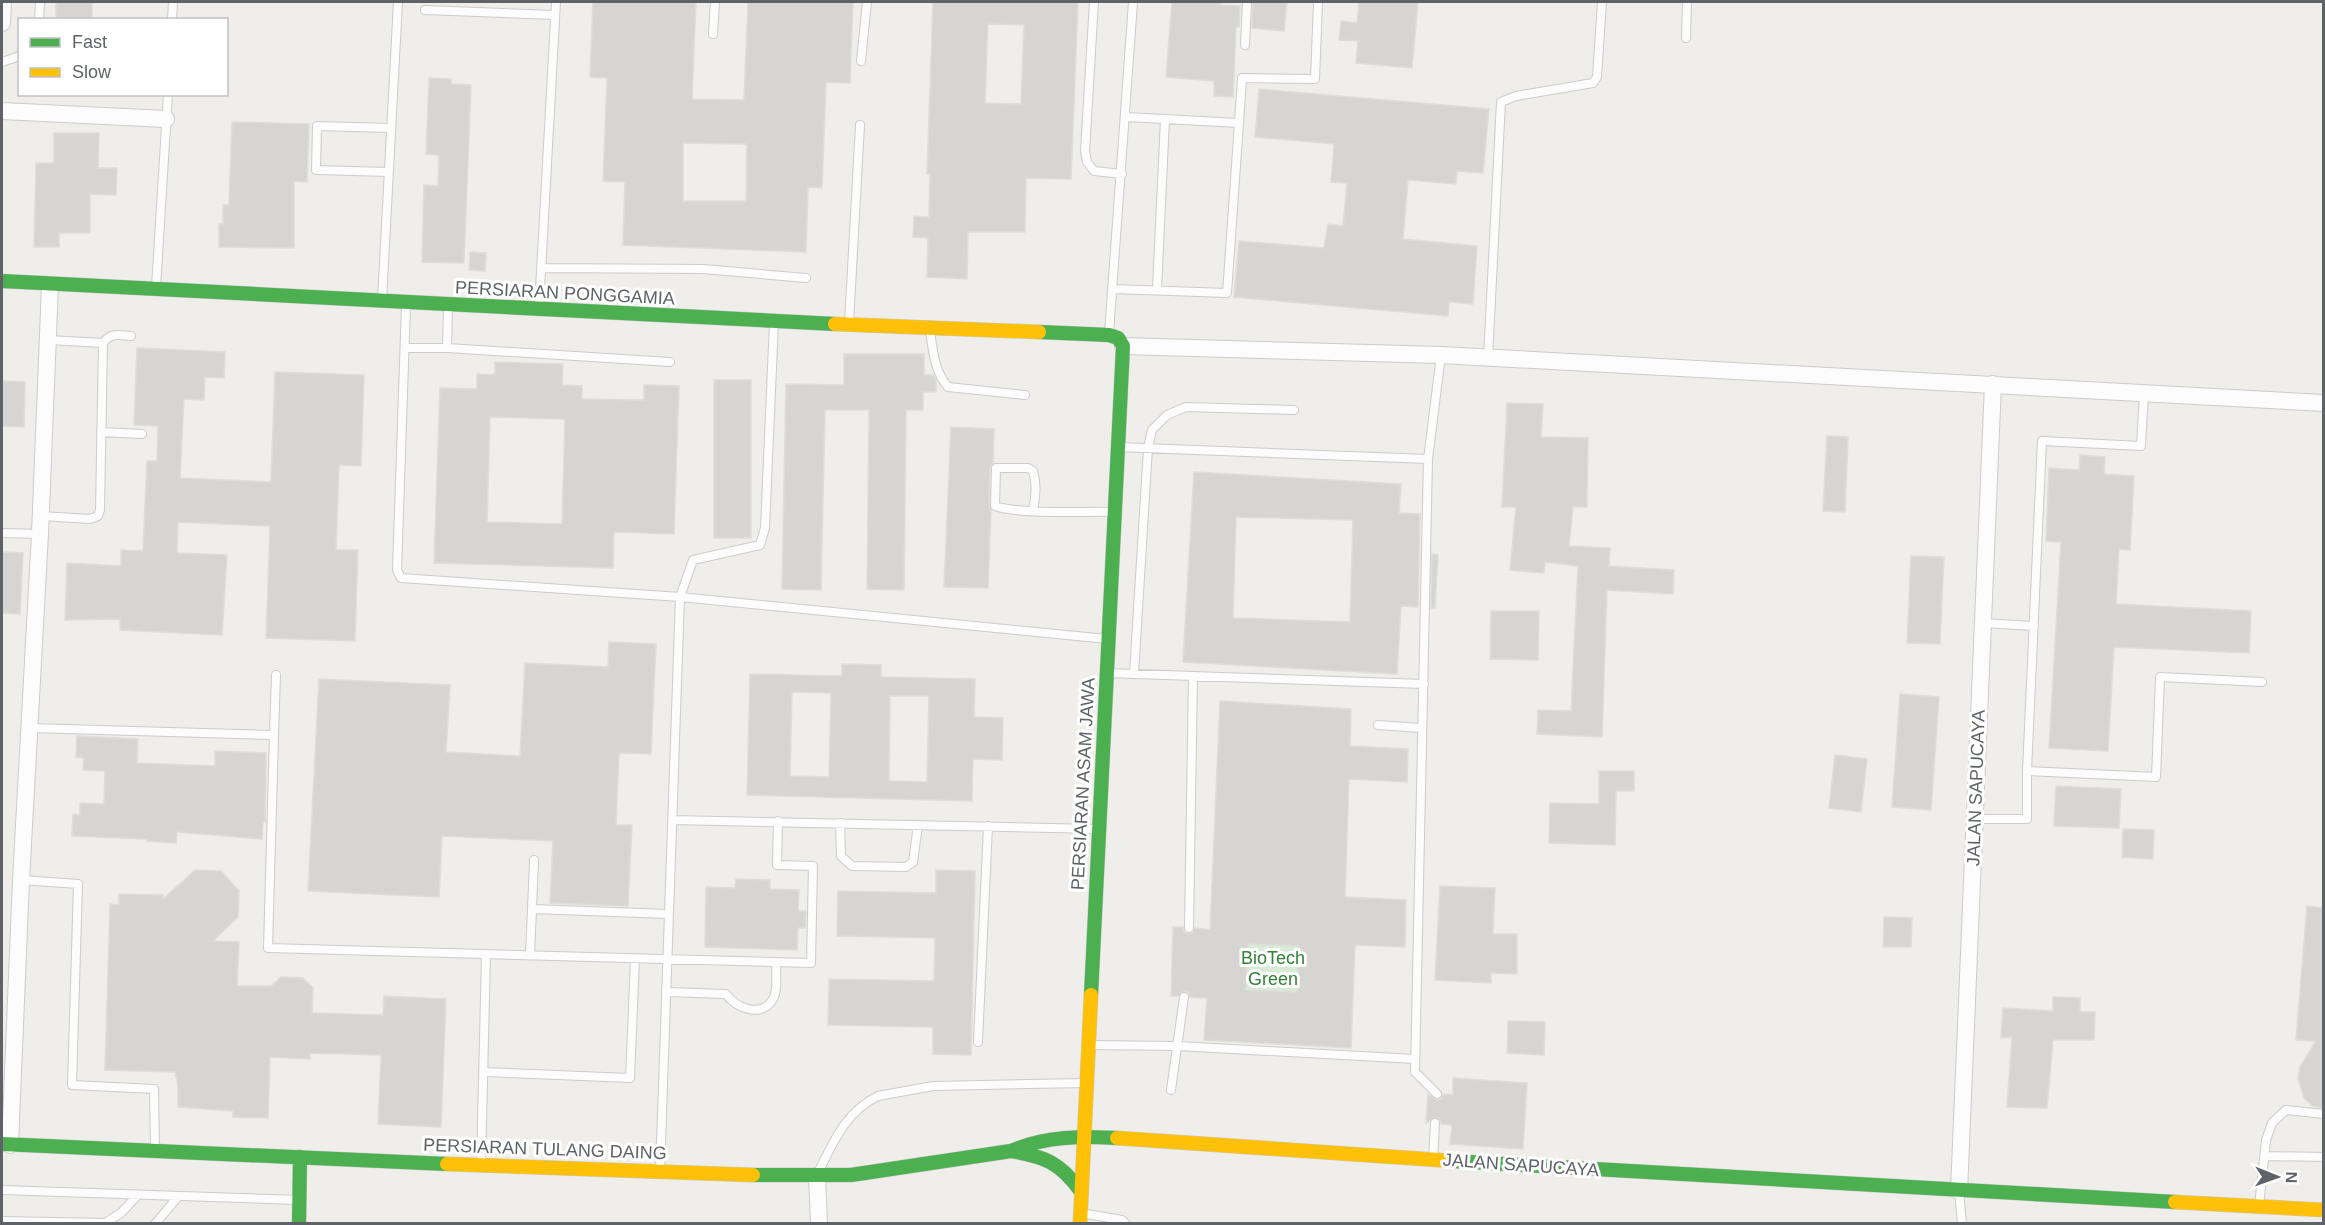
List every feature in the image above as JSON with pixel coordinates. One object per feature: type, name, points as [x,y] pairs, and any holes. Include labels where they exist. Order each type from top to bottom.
[{"type":"street","points":[[2,23],[3,2]]},
{"type":"street","points":[[2,111],[166,119]]},
{"type":"street","name":"PERSIARAN PONGGAMIA","points":[[2,281],[382,300],[539,311],[848,326],[1109,335]]},
{"type":"street","points":[[6,1144],[41,516],[50,285]]},
{"type":"street","points":[[1109,335],[1118,338],[1123,346],[1441,355],[2324,403]]},
{"type":"street","name":"PERSIARAN ASAM JAWA","points":[[1080,1218],[1123,346]]},
{"type":"street","name":"JALAN SAPUCAYA","points":[[1959,1191],[1993,384]]},
{"type":"street","name":"JALAN SAPUCAYA","points":[[1084,1136],[1959,1191],[2324,1210]]},
{"type":"street","name":"PERSIARAN TULANG DAING","points":[[6,1144],[660,1173],[817,1176],[851,1175],[1011,1151],[1031,1142],[1084,1136]]},
{"type":"street","points":[[1011,1151],[1047,1157],[1063,1168],[1080,1190]]},
{"type":"street","points":[[299,1224],[300,1157]]},
{"type":"street","points":[[817,1176],[819,1224]]},
{"type":"lane","points":[[39,18],[40,2]]},
{"type":"lane","points":[[172,18],[173,2]]},
{"type":"lane","points":[[382,300],[398,2]]},
{"type":"lane","points":[[539,311],[556,2]]},
{"type":"lane","points":[[713,34],[715,2]]},
{"type":"lane","points":[[861,61],[867,2]]},
{"type":"lane","points":[[1094,2],[1085,151],[1087,162],[1094,171],[1122,174]]},
{"type":"lane","points":[[1109,335],[1133,2]]},
{"type":"lane","points":[[1245,45],[1247,2]]},
{"type":"lane","points":[[1113,289],[1227,293],[1242,78],[1315,79],[1318,2]]},
{"type":"lane","points":[[1488,358],[1502,102],[1516,96],[1593,83],[1597,77],[1602,2]]},
{"type":"lane","points":[[1686,38],[1687,2]]},
{"type":"lane","points":[[425,10],[555,15]]},
{"type":"lane","points":[[2,62],[18,57]]},
{"type":"lane","points":[[156,288],[168,96]]},
{"type":"lane","points":[[1126,117],[1239,123]]},
{"type":"lane","points":[[1157,289],[1165,119]]},
{"type":"lane","points":[[848,326],[860,125]]},
{"type":"lane","points":[[389,172],[315,170],[317,126],[391,128]]},
{"type":"lane","points":[[542,268],[703,269],[807,278]]},
{"type":"lane","points":[[406,302],[397,570],[401,578],[680,597],[1108,639]]},
{"type":"lane","points":[[447,348],[448,304]]},
{"type":"lane","points":[[660,1173],[680,597],[693,560],[760,545],[765,528],[774,322]]},
{"type":"lane","points":[[929,329],[934,360],[941,379],[948,387],[1025,395]]},
{"type":"lane","points":[[41,516],[90,519],[98,516],[100,510],[103,343],[108,337],[116,334],[131,336]]},
{"type":"lane","points":[[48,340],[103,343]]},
{"type":"lane","points":[[405,348],[447,348],[670,362]]},
{"type":"lane","points":[[1437,1094],[1415,1072],[1415,1059],[1428,459],[1441,355]]},
{"type":"lane","points":[[1975,819],[2027,819],[2027,771],[2042,441],[2141,446],[2144,393]]},
{"type":"lane","points":[[1134,674],[1148,448],[1152,430],[1167,415],[1186,407],[1294,410]]},
{"type":"lane","points":[[102,432],[142,434]]},
{"type":"lane","points":[[1118,447],[1428,459]]},
{"type":"lane","points":[[1033,510],[1036,480],[1033,471],[1028,468],[996,468],[995,506],[1004,509],[1033,510],[1114,512]]},
{"type":"lane","points":[[2,532],[40,534]]},
{"type":"lane","points":[[1983,623],[2034,626]]},
{"type":"lane","points":[[1106,673],[1424,684]]},
{"type":"lane","points":[[276,675],[268,948],[668,961],[811,963],[813,866],[777,865],[778,821]]},
{"type":"lane","points":[[1189,928],[1193,676]]},
{"type":"lane","points":[[2027,771],[2156,777],[2160,677],[2262,682]]},
{"type":"lane","points":[[1378,724],[1421,728]]},
{"type":"lane","points":[[30,728],[274,735]]},
{"type":"lane","points":[[673,820],[1099,829]]},
{"type":"lane","points":[[840,823],[841,856],[852,866],[906,867],[913,862],[918,825]]},
{"type":"lane","points":[[978,1042],[988,826]]},
{"type":"lane","points":[[530,956],[534,860]]},
{"type":"lane","points":[[21,880],[78,884],[72,1085],[154,1089],[155,1151]]},
{"type":"lane","points":[[532,909],[669,914]]},
{"type":"lane","points":[[481,1165],[486,955]]},
{"type":"lane","points":[[483,1072],[630,1078],[635,959]]},
{"type":"lane","points":[[666,992],[726,994],[737,1006],[745,1010],[760,1008],[772,1001],[775,995],[776,963]]},
{"type":"lane","points":[[1172,1090],[1184,997]]},
{"type":"lane","points":[[1088,1045],[1178,1046],[1415,1059]]},
{"type":"lane","points":[[817,1176],[841,1127],[870,1100],[878,1096],[925,1086],[1086,1083]]},
{"type":"lane","points":[[2259,1207],[2264,1156],[2272,1123],[2286,1110],[2324,1114]]},
{"type":"lane","points":[[1433,1159],[1435,1123]]},
{"type":"lane","points":[[2264,1156],[2324,1157]]},
{"type":"lane","points":[[2,1190],[300,1201]]},
{"type":"lane","points":[[1959,1191],[1962,1224]]},
{"type":"lane","points":[[2,1221],[105,1223],[121,1213],[137,1196]]},
{"type":"lane","points":[[155,1224],[177,1198]]},
{"type":"lane","points":[[1080,1218],[1122,1220],[1126,1224]]},
{"type":"green space","name":"BioTech Green","points":[[1248,944],[1299,946],[1297,992],[1246,990]]},
{"type":"building","points":[[56,2],[92,2],[92,18],[56,18]]},
{"type":"building","points":[[593,2],[696,2],[692,99],[744,100],[748,2],[853,2],[850,83],[826,82],[822,188],[808,187],[806,252],[623,245],[625,182],[603,181],[607,78],[590,77]],"holes":[[[683,143],[747,144],[746,201],[683,201]]]},
{"type":"building","points":[[933,2],[1078,2],[1071,179],[1026,178],[1025,232],[968,232],[967,279],[927,277],[928,238],[913,237],[914,216],[929,217],[930,174],[927,174]],"holes":[[[988,24],[1024,25],[1021,104],[985,103]]]},
{"type":"building","points":[[1172,2],[1221,2],[1220,5],[1240,6],[1239,27],[1236,27],[1233,97],[1214,96],[1214,81],[1166,77]]},
{"type":"building","points":[[1253,2],[1287,2],[1284,31],[1252,28]]},
{"type":"building","points":[[1359,2],[1418,2],[1412,68],[1356,63],[1358,41],[1339,40],[1341,21],[1357,23]]},
{"type":"building","points":[[429,78],[451,79],[451,84],[471,85],[464,263],[422,262],[424,185],[438,186],[439,155],[426,154]]},
{"type":"building","points":[[1259,89],[1489,109],[1483,173],[1457,171],[1456,184],[1408,180],[1403,239],[1477,246],[1473,304],[1449,302],[1448,316],[1234,297],[1239,241],[1324,248],[1328,224],[1343,226],[1347,183],[1331,182],[1334,144],[1255,137]]},
{"type":"building","points":[[232,122],[309,124],[307,182],[294,181],[294,248],[219,247],[219,224],[223,224],[223,205],[229,205]]},
{"type":"building","points":[[54,133],[99,133],[98,168],[117,168],[116,195],[90,194],[90,233],[59,233],[59,247],[34,247],[36,163],[54,163]]},
{"type":"building","points":[[470,252],[486,253],[485,271],[469,270]]},
{"type":"building","points":[[137,348],[225,352],[224,378],[205,377],[204,400],[184,399],[180,478],[271,482],[275,372],[364,375],[361,466],[339,465],[336,550],[358,550],[355,641],[266,638],[270,526],[178,522],[177,553],[227,555],[222,635],[120,630],[120,619],[65,620],[67,563],[121,566],[121,550],[143,551],[147,461],[157,461],[158,426],[134,425]]},
{"type":"building","points":[[844,354],[924,354],[924,375],[933,375],[936,380],[936,392],[923,392],[923,410],[906,410],[904,590],[867,589],[869,410],[825,410],[821,590],[782,589],[786,384],[844,385]]},
{"type":"building","points":[[495,362],[563,364],[562,385],[582,386],[582,399],[644,400],[644,385],[679,386],[674,534],[614,532],[613,568],[434,563],[440,388],[477,389],[477,374],[495,375]],"holes":[[[490,417],[565,419],[562,524],[487,522]]]},
{"type":"building","points":[[714,380],[751,380],[751,538],[714,538]]},
{"type":"building","points":[[2,381],[25,382],[24,427],[2,426]]},
{"type":"building","points":[[1507,403],[1543,404],[1541,437],[1588,438],[1587,507],[1573,507],[1569,546],[1610,548],[1609,566],[1674,570],[1673,594],[1607,590],[1602,737],[1537,734],[1538,710],[1571,711],[1578,566],[1545,562],[1544,573],[1510,570],[1516,507],[1502,507]]},
{"type":"building","points":[[951,427],[994,429],[993,462],[990,468],[988,588],[944,587]]},
{"type":"building","points":[[1827,436],[1848,437],[1845,512],[1823,511]]},
{"type":"building","points":[[2080,455],[2105,457],[2104,474],[2134,476],[2130,550],[2119,549],[2116,604],[2251,611],[2249,653],[2114,647],[2108,751],[2049,748],[2061,542],[2046,541],[2049,468],[2079,470]]},
{"type":"building","points":[[1194,472],[1401,484],[1399,513],[1420,514],[1418,607],[1401,606],[1397,674],[1183,662]],"holes":[[[1236,517],[1353,520],[1350,622],[1233,618]]]},
{"type":"building","points":[[2,552],[23,553],[20,614],[2,613]]},
{"type":"building","points":[[1432,554],[1438,555],[1435,608],[1431,608]]},
{"type":"building","points":[[1911,556],[1944,557],[1940,644],[1907,643]]},
{"type":"building","points":[[1491,611],[1539,611],[1538,660],[1490,659]]},
{"type":"building","points":[[609,642],[656,644],[651,754],[619,753],[616,825],[632,825],[628,906],[550,903],[553,841],[442,836],[439,897],[308,891],[319,679],[450,685],[446,752],[520,756],[525,663],[608,667]]},
{"type":"building","points":[[842,664],[881,665],[881,677],[975,679],[974,717],[1003,718],[1002,760],[973,759],[972,801],[747,795],[750,674],[842,676]],"holes":[[[792,692],[831,693],[829,777],[790,776]],[[890,696],[929,696],[927,782],[889,781]]]},
{"type":"building","points":[[1900,694],[1939,697],[1931,810],[1892,807]]},
{"type":"building","points":[[1220,701],[1351,709],[1350,746],[1408,749],[1407,782],[1349,779],[1345,897],[1406,900],[1405,947],[1355,945],[1351,1048],[1204,1040],[1207,998],[1190,997],[1188,992],[1184,991],[1178,996],[1171,996],[1173,927],[1183,927],[1184,932],[1188,934],[1193,933],[1195,928],[1210,930]],"holes":[[[1248,944],[1299,946],[1297,992],[1246,990]]]},
{"type":"building","points":[[77,736],[138,739],[137,763],[215,766],[215,751],[266,753],[265,822],[263,822],[262,839],[177,832],[176,843],[147,841],[147,839],[72,836],[73,814],[80,815],[80,803],[104,804],[105,771],[83,770],[84,758],[76,757]]},
{"type":"building","points":[[1835,755],[1867,759],[1861,812],[1829,808]]},
{"type":"building","points":[[1599,771],[1634,771],[1634,791],[1616,791],[1615,845],[1549,843],[1550,803],[1599,804]]},
{"type":"building","points":[[2056,786],[2121,789],[2119,828],[2054,826]]},
{"type":"building","points":[[2123,829],[2154,830],[2153,859],[2122,857]]},
{"type":"building","points":[[195,870],[221,871],[239,891],[238,917],[213,941],[239,942],[237,986],[271,986],[281,977],[303,978],[313,988],[312,1013],[383,1015],[384,996],[446,999],[441,1127],[378,1124],[381,1055],[310,1053],[310,1059],[270,1057],[268,1118],[233,1117],[233,1111],[178,1107],[175,1072],[105,1070],[110,904],[119,905],[119,894],[163,895],[163,899]]},
{"type":"building","points":[[936,870],[975,871],[971,1055],[933,1054],[933,1027],[828,1025],[829,979],[934,981],[935,938],[837,936],[838,891],[936,893]]},
{"type":"building","points":[[736,879],[770,880],[770,889],[799,890],[798,911],[806,911],[805,928],[798,928],[797,950],[705,947],[706,887],[735,888]]},
{"type":"building","points":[[1440,886],[1495,888],[1493,934],[1517,934],[1517,974],[1491,973],[1491,983],[1435,980]]},
{"type":"building","points":[[2307,906],[2324,908],[2324,1108],[2313,1106],[2304,1098],[2298,1078],[2300,1067],[2316,1041],[2296,1040]]},
{"type":"building","points":[[1884,917],[1912,918],[1911,947],[1883,947]]},
{"type":"building","points":[[2053,997],[2080,998],[2080,1012],[2095,1012],[2094,1040],[2053,1040],[2047,1108],[2007,1107],[2012,1037],[2001,1038],[2003,1008],[2053,1011]]},
{"type":"building","points":[[1508,1021],[1545,1022],[1544,1055],[1507,1053]]},
{"type":"building","points":[[1453,1078],[1527,1083],[1523,1149],[1450,1144],[1452,1125],[1441,1124],[1436,1117],[1426,1123],[1428,1094],[1436,1100],[1441,1099],[1443,1094],[1453,1095]]},
{"type":"traffic: fast","points":[[2,281],[835,324]]},
{"type":"traffic: fast","points":[[1039,332],[1109,335],[1118,338],[1123,346],[1091,995]]},
{"type":"traffic: fast","points":[[753,1175],[851,1175],[1011,1151],[1050,1140],[1077,1137],[1117,1138]]},
{"type":"traffic: fast","points":[[2,1144],[447,1164]]},
{"type":"traffic: fast","points":[[1012,1151],[1050,1162],[1065,1173],[1080,1190]]},
{"type":"traffic: fast","points":[[299,1224],[300,1157]]},
{"type":"traffic: fast","points":[[1453,1161],[2175,1202]]},
{"type":"traffic: slow","points":[[835,324],[1039,332]]},
{"type":"traffic: slow","points":[[1080,1224],[1091,995]]},
{"type":"traffic: slow","points":[[1117,1138],[1453,1161]]},
{"type":"traffic: slow","points":[[447,1164],[753,1175]]},
{"type":"traffic: slow","points":[[2175,1202],[2324,1210]]}]
